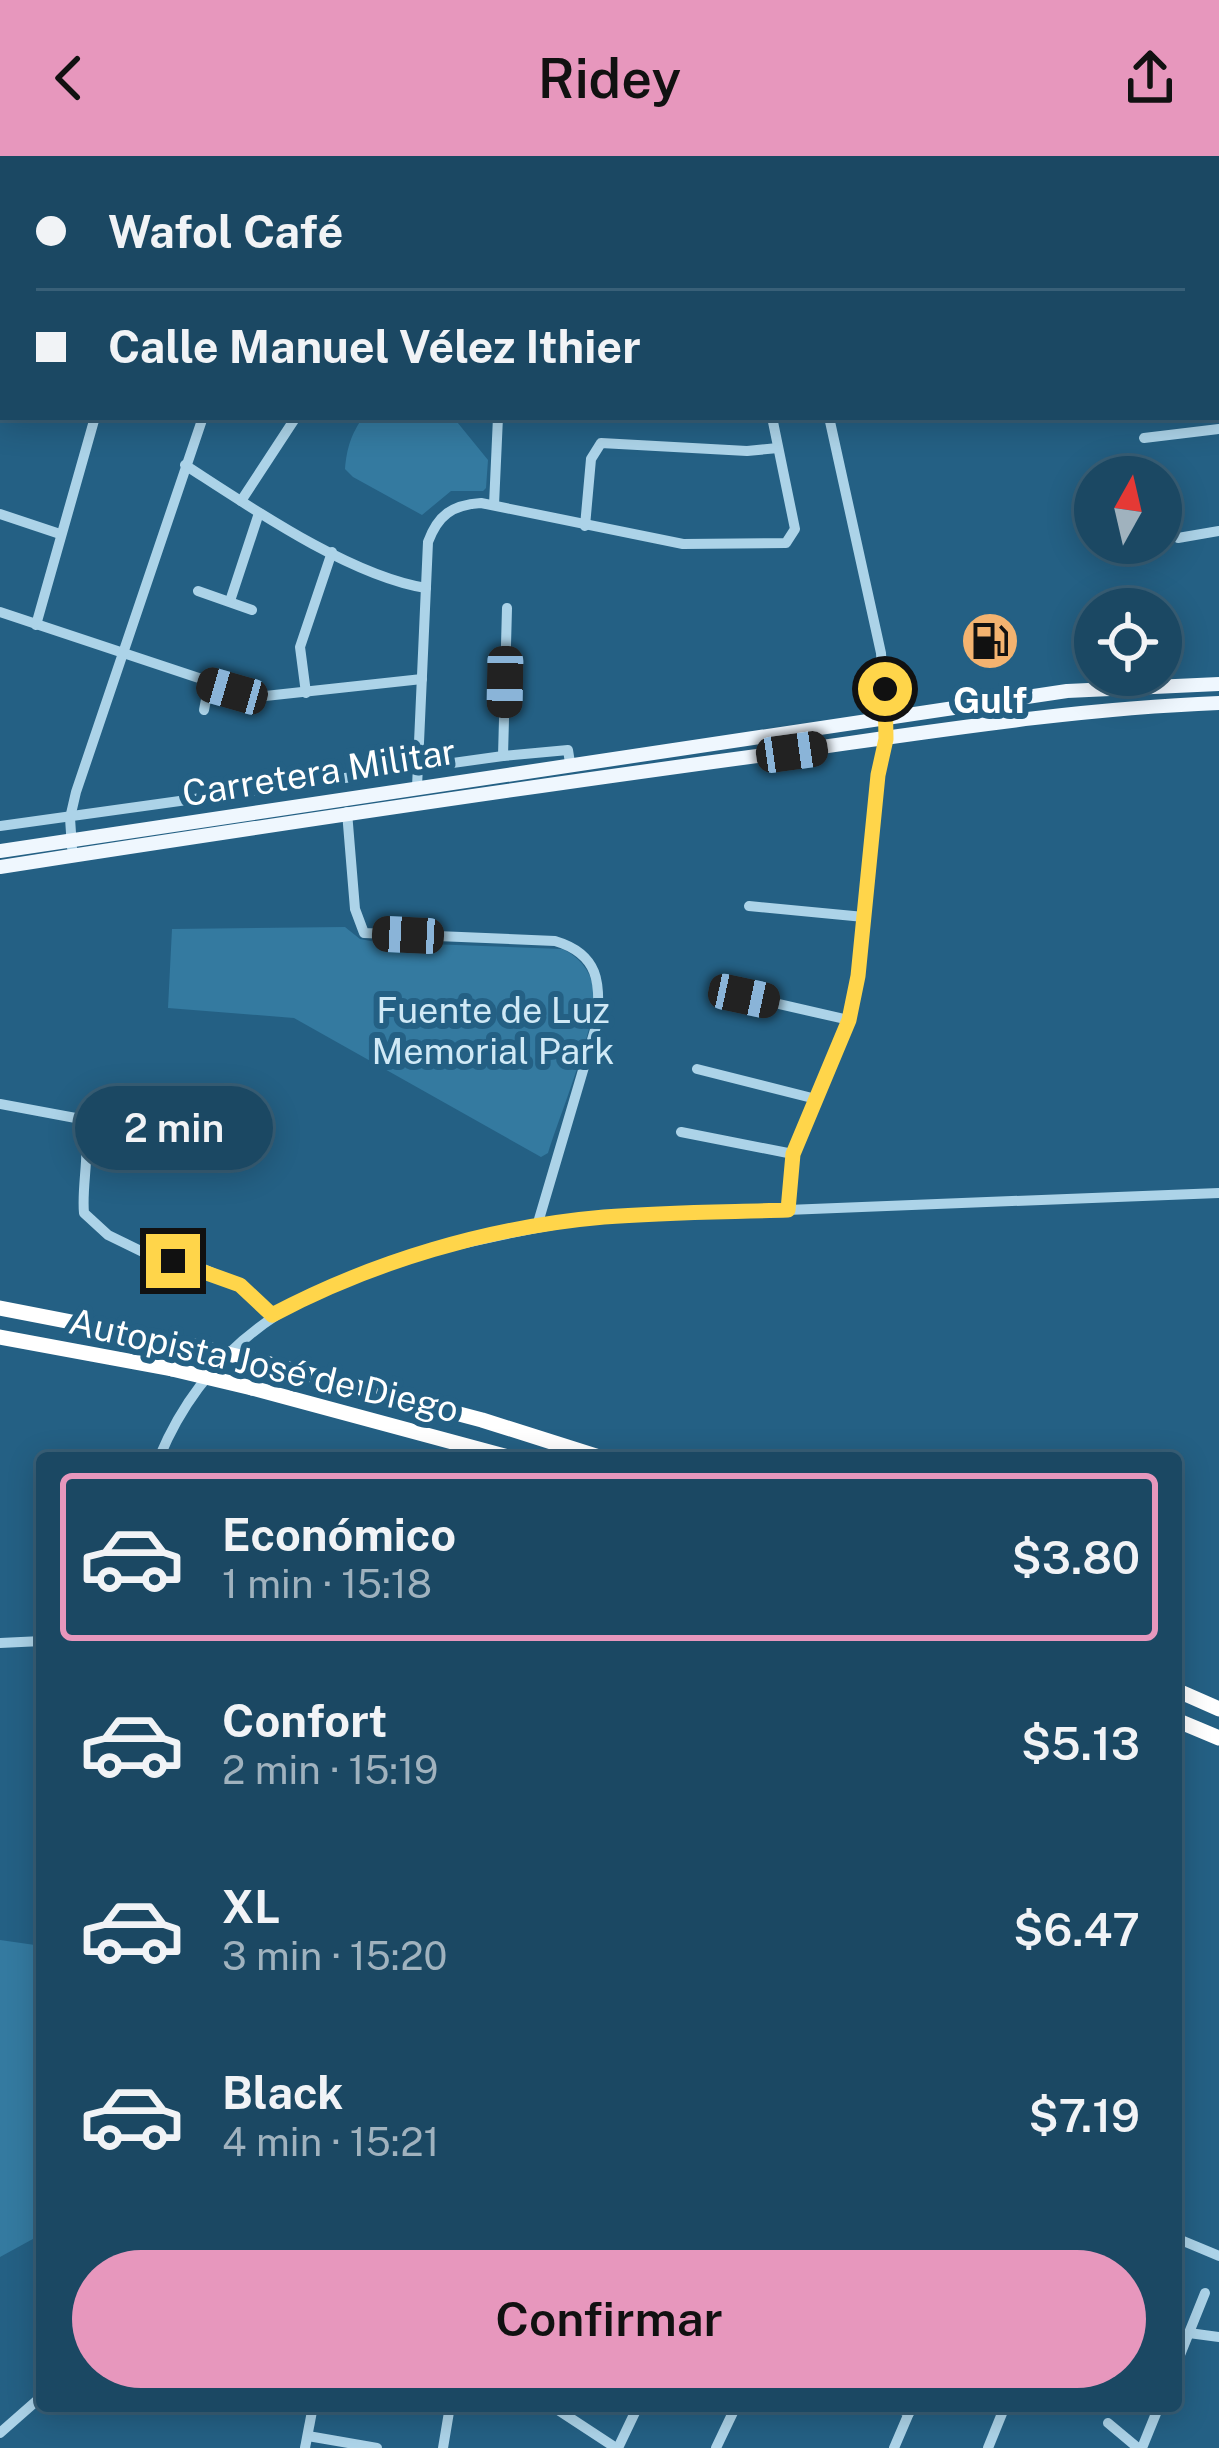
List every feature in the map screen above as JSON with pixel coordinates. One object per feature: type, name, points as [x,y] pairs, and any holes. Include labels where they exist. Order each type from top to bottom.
[{"type":"highway","name":"Autopista José de Diego","points":[[0,1309],[266,1363],[583,1452]]},
{"type":"highway","name":"Autopista José de Diego","points":[[0,1336],[172,1369],[490,1452]]},
{"type":"highway","points":[[1182,1693],[1219,1709]]},
{"type":"highway","points":[[1182,1723],[1219,1738]]},
{"type":"main road","name":"Carretera Militar","points":[[0,867],[72,848],[570,764],[1067,691],[1219,684]]},
{"type":"main road","name":"Carretera Militar","points":[[0,851],[72,848],[1067,715],[1219,703]]},
{"type":"street","points":[[36,625],[94,420]]},
{"type":"street","points":[[72,848],[70,818],[202,420]]},
{"type":"street","points":[[241,501],[294,420]]},
{"type":"street","points":[[494,505],[498,420]]},
{"type":"street","points":[[417,787],[428,542],[435,523],[457,505],[494,505],[683,544],[786,543],[795,529],[773,420]]},
{"type":"street","points":[[788,1210],[793,1154],[849,1020],[886,739],[881,653],[830,420]]},
{"type":"street","points":[[1144,438],[1219,429]]},
{"type":"street","points":[[585,526],[591,459],[601,443],[747,452],[778,448]]},
{"type":"street","points":[[185,465],[259,513],[332,552],[404,585],[426,588]]},
{"type":"street","points":[[230,601],[259,513]]},
{"type":"street","points":[[0,514],[60,534]]},
{"type":"street","points":[[1182,537],[1219,531]]},
{"type":"street","points":[[306,693],[300,647],[332,552]]},
{"type":"street","points":[[198,591],[252,610]]},
{"type":"street","points":[[503,756],[507,608]]},
{"type":"street","points":[[0,613],[256,698],[422,679]]},
{"type":"street","points":[[204,710],[208,684]]},
{"type":"street","points":[[0,826],[503,756],[568,750],[570,764]]},
{"type":"street","points":[[347,812],[355,908],[364,933],[555,941],[576,947],[592,967],[600,991],[597,1023],[537,1226]]},
{"type":"street","points":[[749,906],[864,917]]},
{"type":"street","points":[[744,996],[849,1020]]},
{"type":"street","points":[[697,1069],[816,1100]]},
{"type":"street","points":[[0,1104],[81,1119],[87,1133],[81,1189],[84,1213],[108,1234],[149,1255],[197,1267],[240,1285],[272,1315]]},
{"type":"street","points":[[681,1132],[793,1154]]},
{"type":"street","points":[[162,1452],[212,1367],[272,1315],[373,1267],[537,1226],[606,1217],[1219,1193]]},
{"type":"street","points":[[0,1643],[36,1641]]},
{"type":"street","points":[[1182,2241],[1219,2256]]},
{"type":"street","points":[[1182,2351],[1205,2293]]},
{"type":"street","points":[[1190,2332],[1219,2337]]},
{"type":"street","points":[[0,2433],[36,2401]]},
{"type":"street","points":[[312,2412],[306,2442],[377,2448]]},
{"type":"street","points":[[442,2448],[450,2412]]},
{"type":"street","points":[[561,2412],[617,2448],[635,2412]]},
{"type":"street","points":[[716,2448],[733,2412]]},
{"type":"street","points":[[894,2448],[909,2412]]},
{"type":"street","points":[[988,2448],[1003,2412]]},
{"type":"street","points":[[1108,2422],[1140,2448],[1156,2412]]},
{"type":"green space","points":[[361,420],[455,420],[488,460],[486,488],[451,491],[422,515],[345,469]]},
{"type":"green space","name":"Fuente de Luz Memorial Park","points":[[345,927],[360,939],[376,942],[562,949],[580,961],[591,979],[593,1009],[548,1153],[541,1157],[294,1018],[168,1008],[172,929]]},
{"type":"green space","points":[[0,1940],[36,1945],[36,2237],[0,2257]]},
{"type":"place","name":"Gulf","points":[[990,641]]},
{"type":"route","points":[[173,1261],[240,1285],[272,1315],[373,1267],[537,1226],[606,1217],[788,1210],[793,1154],[849,1020],[858,976],[878,775],[886,739],[885,689]]}]
